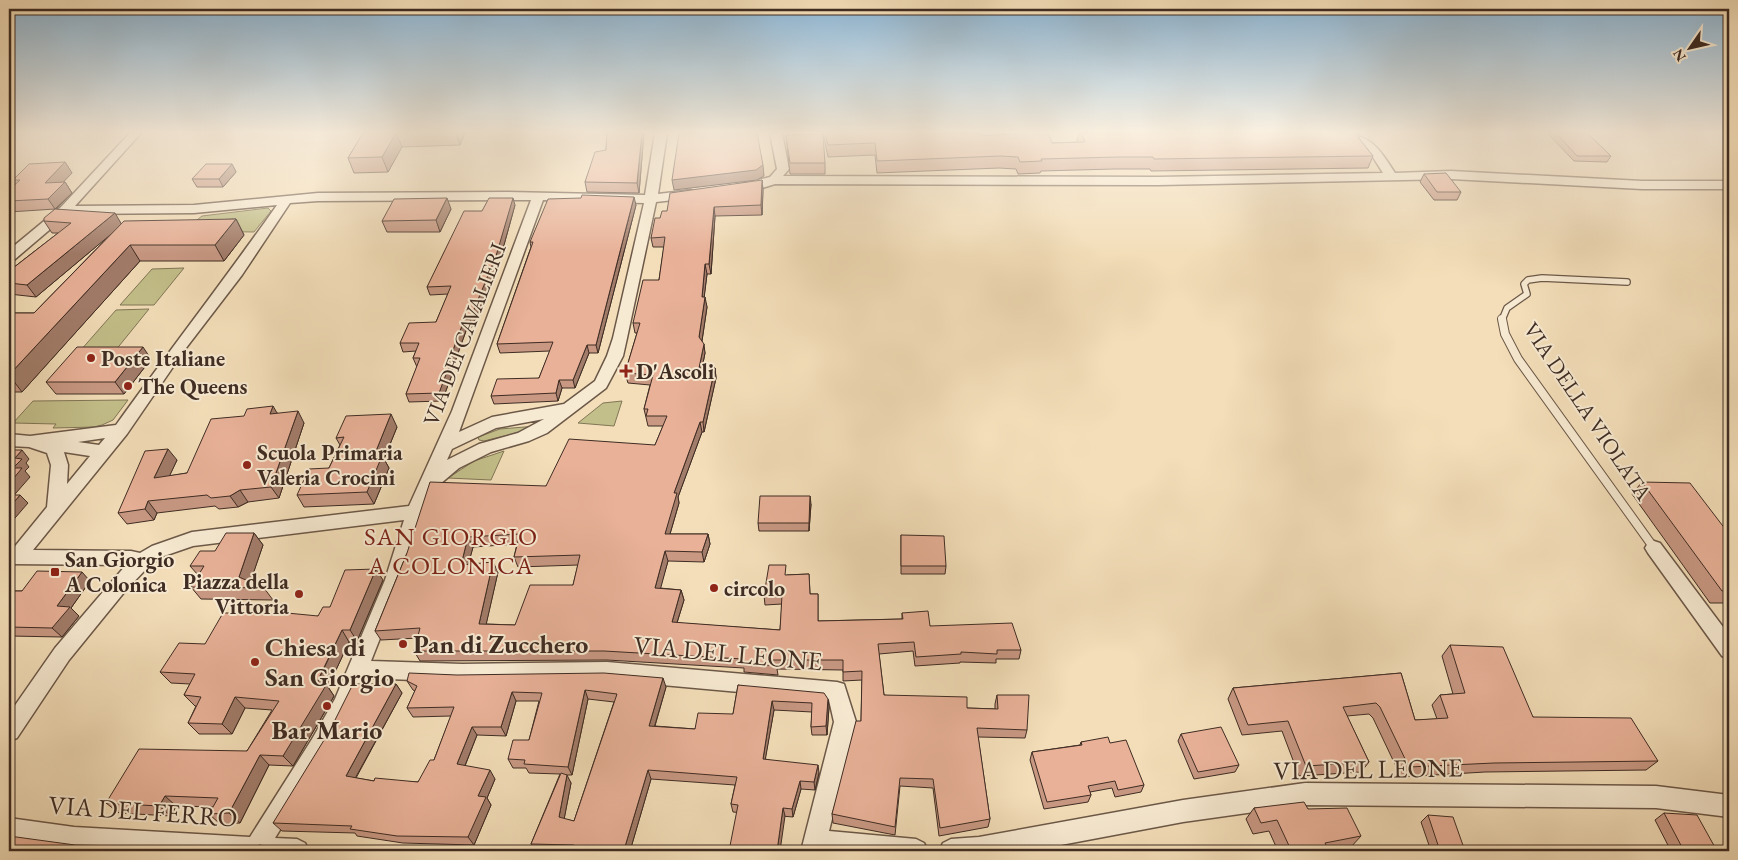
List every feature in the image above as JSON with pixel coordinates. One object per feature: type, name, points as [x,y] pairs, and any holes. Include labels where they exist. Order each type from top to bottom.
[{"type":"street","points":[[9,257],[65,210],[99,173]]},
{"type":"street","points":[[427,486],[453,464],[468,455],[541,429],[601,384],[614,356],[655,173]]},
{"type":"street","points":[[774,180],[780,173]]},
{"type":"street","points":[[731,189],[759,185],[774,180],[1158,181],[1451,174],[1642,185],[1729,185]]},
{"type":"street","points":[[65,210],[194,209],[287,200],[358,196],[651,199],[703,192]]},
{"type":"street","name":"VIA DEI CAVALIERI","points":[[357,669],[394,580],[416,512],[460,411],[538,197]]},
{"type":"street","points":[[13,557],[56,510],[121,430],[181,345],[237,272],[287,200]]},
{"type":"street","points":[[445,445],[492,423],[570,408]]},
{"type":"street","points":[[14,440],[75,437],[121,430]]},
{"type":"street","points":[[14,440],[44,442],[103,452]]},
{"type":"street","points":[[44,442],[55,449],[59,458],[56,510]]},
{"type":"street","points":[[9,731],[62,654],[142,561],[174,544],[192,539],[278,527],[416,512]]},
{"type":"street","name":"VIA DELLA VIOLATA","points":[[1654,548],[1729,650]]},
{"type":"street","points":[[13,557],[131,558],[142,561]]},
{"type":"street","name":"VIA DEL FERRO","points":[[9,829],[74,839],[256,848],[320,746],[343,704],[357,669]]},
{"type":"street","name":"VIA DEL LEONE","points":[[357,669],[462,673],[607,671],[837,691],[846,722],[814,846],[916,851]]},
{"type":"street","name":"VIA DEL LEONE","points":[[951,851],[979,849],[1183,811],[1305,794],[1656,797],[1729,806]]},
{"type":"street","points":[[256,848],[297,851]]},
{"type":"lane","name":"VIA DELLA VIOLATA","points":[[1627,282],[1542,278],[1528,280],[1524,284],[1527,294],[1507,308],[1503,318],[1503,328],[1507,342],[1518,359],[1654,548]]},
{"type":"shaded area","points":[[268,208],[271,211],[254,232],[183,231],[202,216]]},
{"type":"shaded area","points":[[184,268],[154,305],[120,305],[152,269]]},
{"type":"shaded area","points":[[149,309],[115,351],[80,351],[116,310]]},
{"type":"shaded area","points":[[128,400],[113,420],[94,427],[53,428],[56,424],[13,423],[33,401]]},
{"type":"shaded area","points":[[622,401],[614,426],[578,423],[603,403]]},
{"type":"shaded area","points":[[537,426],[484,441],[479,440],[478,437],[500,429]]},
{"type":"shaded area","points":[[504,451],[491,480],[448,478],[474,461]]},
{"type":"building","points":[[20,173],[54,173],[45,183],[65,182],[48,199],[9,201],[9,190],[20,180],[13,180]]},
{"type":"building","points":[[197,173],[224,173],[219,179],[192,179]]},
{"type":"building","points":[[588,173],[638,173],[637,183],[585,182]]},
{"type":"building","points":[[673,173],[730,173],[672,180]]},
{"type":"building","points":[[1446,173],[1461,192],[1437,192],[1424,174]]},
{"type":"building","points":[[762,180],[761,205],[714,207],[709,264],[705,264],[702,297],[705,297],[699,337],[704,344],[699,368],[715,368],[703,422],[700,422],[674,493],[677,493],[665,534],[708,534],[702,552],[665,551],[655,588],[681,590],[672,622],[780,630],[782,595],[764,595],[769,565],[786,565],[785,575],[809,574],[810,594],[818,594],[818,621],[903,619],[902,613],[928,611],[930,626],[1012,623],[1021,650],[997,650],[997,654],[961,652],[961,654],[916,657],[914,642],[878,644],[884,695],[967,697],[967,708],[998,709],[997,695],[1029,695],[1027,730],[977,728],[990,819],[940,828],[933,779],[900,778],[895,827],[832,814],[856,721],[861,721],[862,671],[843,672],[843,660],[767,660],[777,666],[743,663],[743,659],[604,651],[414,651],[420,628],[375,631],[407,553],[430,482],[546,486],[569,439],[655,445],[667,416],[646,416],[648,409],[644,409],[653,375],[625,373],[640,323],[633,323],[643,280],[659,280],[665,237],[651,238],[655,218],[660,218],[662,211],[667,211],[670,193]],"holes":[[[520,534],[514,557],[580,555],[573,585],[530,585],[515,625],[479,624],[493,562],[461,565],[468,537]]]},
{"type":"building","points":[[582,195],[634,197],[596,345],[587,345],[573,380],[559,380],[556,393],[491,396],[497,379],[539,378],[553,342],[497,344],[533,242],[530,242],[548,199],[581,198]]},
{"type":"building","points":[[447,198],[436,220],[382,221],[394,199]]},
{"type":"building","points":[[489,198],[513,198],[496,256],[470,319],[464,320],[439,393],[406,394],[420,358],[413,358],[419,343],[400,343],[409,323],[436,322],[451,286],[427,287],[464,211],[482,211]]},
{"type":"building","points":[[55,209],[115,213],[27,285],[9,283],[9,268],[13,268],[71,223],[44,221],[44,218]]},
{"type":"building","points":[[236,219],[215,245],[130,245],[9,375],[9,313],[34,313],[124,221]]},
{"type":"building","points":[[77,347],[143,347],[115,382],[46,382]]},
{"type":"building","points":[[273,406],[270,414],[298,411],[271,487],[240,490],[230,496],[211,498],[207,495],[148,501],[145,509],[118,513],[145,451],[168,449],[154,478],[187,473],[211,419],[244,416],[247,409]]},
{"type":"building","points":[[391,414],[374,456],[382,456],[367,492],[297,495],[309,469],[329,468],[344,437],[336,438],[346,416]]},
{"type":"building","points":[[9,450],[22,450],[15,458],[22,459],[13,468],[22,468],[9,484]]},
{"type":"building","points":[[1642,482],[1690,483],[1729,534],[1729,591],[1722,591]]},
{"type":"building","points":[[9,495],[20,495],[9,508]]},
{"type":"building","points":[[760,496],[810,496],[809,523],[758,523]]},
{"type":"building","points":[[226,533],[254,533],[239,577],[264,588],[191,587],[204,566],[190,566],[200,551],[215,551]]},
{"type":"building","points":[[901,535],[944,536],[946,566],[901,566]]},
{"type":"building","points":[[376,569],[350,630],[342,630],[316,684],[326,685],[325,687],[283,756],[260,755],[229,813],[209,814],[218,798],[165,796],[159,806],[106,803],[139,749],[247,751],[279,701],[235,697],[222,724],[188,723],[201,697],[184,695],[195,674],[160,672],[179,643],[205,644],[223,613],[287,613],[318,616],[323,607],[330,607],[345,570]]},
{"type":"building","points":[[37,571],[82,572],[57,606],[70,607],[52,628],[9,627],[9,591],[22,591]]},
{"type":"building","points":[[1450,645],[1503,647],[1533,717],[1631,718],[1658,761],[1494,763],[1409,767],[1380,707],[1376,703],[1343,707],[1369,762],[1306,766],[1288,721],[1248,725],[1233,688],[1401,673],[1415,720],[1448,718],[1440,695],[1465,693]]},
{"type":"building","points":[[409,673],[457,675],[604,673],[663,678],[649,726],[695,729],[698,713],[733,714],[738,685],[824,693],[828,699],[826,726],[811,727],[812,703],[772,701],[763,759],[818,765],[814,782],[800,781],[792,809],[783,808],[777,851],[729,851],[738,805],[731,804],[737,777],[648,770],[624,850],[574,848],[574,845],[531,844],[561,773],[567,775],[559,817],[574,821],[617,694],[585,690],[568,767],[524,764],[525,760],[508,759],[513,740],[529,740],[542,693],[512,692],[501,727],[472,727],[457,764],[490,770],[478,796],[486,797],[468,837],[397,836],[350,829],[352,826],[273,823],[329,732],[353,684],[396,684],[346,776],[374,781],[375,778],[418,782],[430,760],[434,760],[454,707],[407,708],[417,686],[407,681]]},
{"type":"building","points":[[1221,727],[1239,765],[1198,772],[1181,734]]},
{"type":"building","points":[[1108,737],[1110,743],[1126,740],[1144,785],[1118,790],[1115,781],[1088,786],[1091,795],[1047,802],[1032,752],[1082,745],[1081,742]]},
{"type":"building","points":[[1304,802],[1308,809],[1347,808],[1361,836],[1325,843],[1329,851],[1283,851],[1291,850],[1277,820],[1261,823],[1254,808]]},
{"type":"building","points":[[1664,813],[1697,815],[1717,851],[1684,851]]},
{"type":"building","points":[[1428,815],[1453,817],[1465,851],[1440,851]]},
{"type":"building","points":[[9,836],[75,845],[226,848],[225,851],[9,851]]},
{"type":"building","points":[[259,845],[307,851],[256,851]]},
{"type":"building","points":[[1050,847],[1051,851],[1029,851]]},
{"type":"place","name":"Poste Italiane","points":[[91,358]]},
{"type":"place","name":"D'Ascoli","points":[[626,371]]},
{"type":"place","name":"The Queens","points":[[128,386]]},
{"type":"place","name":"Scuola Primaria Valeria Crocini","points":[[247,465]]},
{"type":"place","name":"San Giorgio A Colonica","points":[[55,572]]},
{"type":"place","name":"circolo","points":[[714,588]]},
{"type":"place","name":"Piazza della Vittoria","points":[[299,594]]},
{"type":"place","name":"Pan di Zucchero","points":[[403,644]]},
{"type":"place","name":"Chiesa di San Giorgio","points":[[255,662]]},
{"type":"place","name":"Bar Mario","points":[[327,706]]},
{"type":"district","name":"SAN GIORGIO A COLONICA","points":[[451,550]]}]
